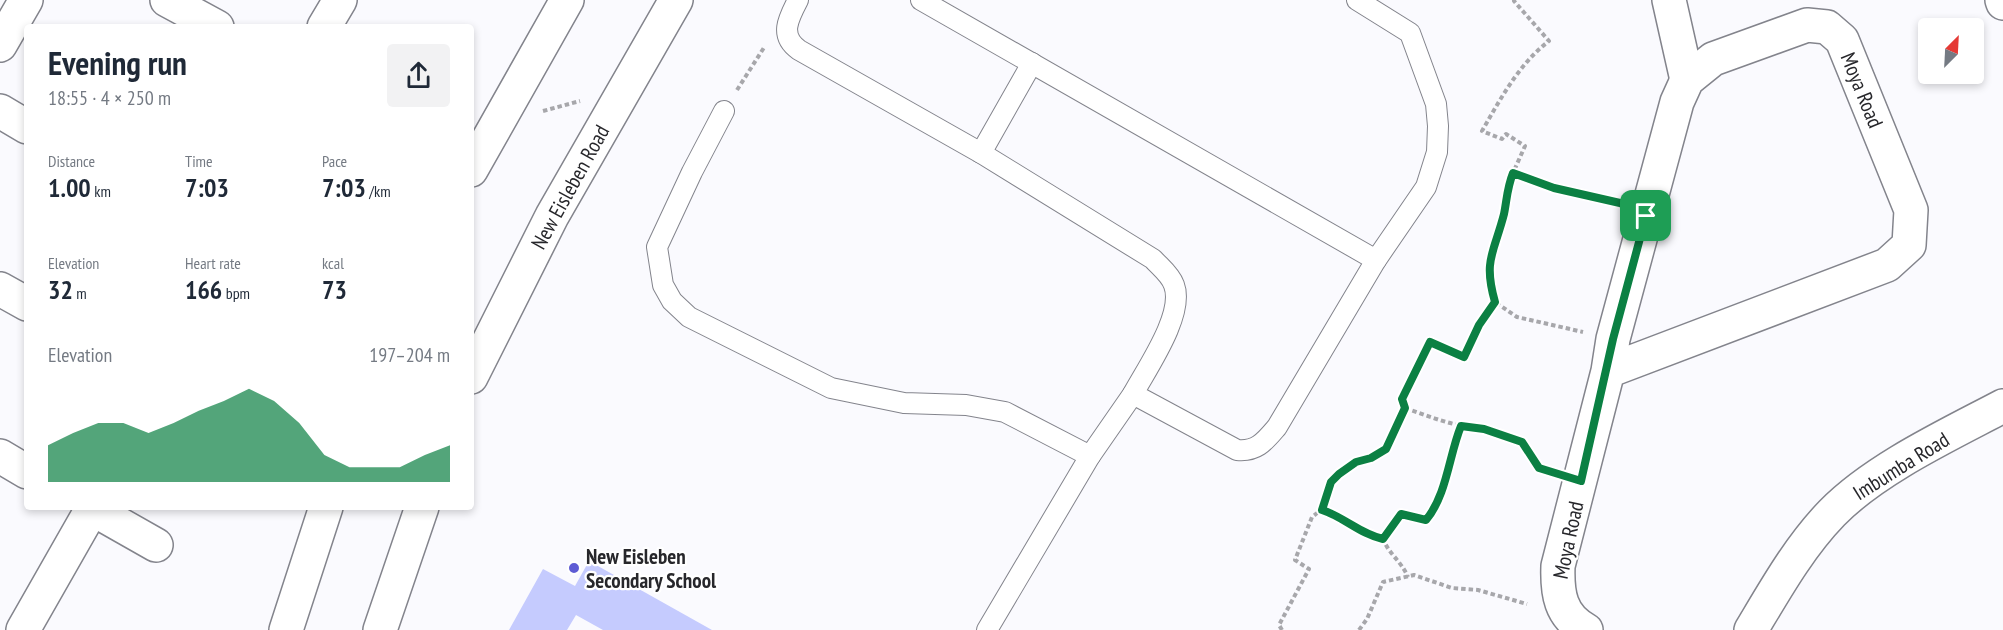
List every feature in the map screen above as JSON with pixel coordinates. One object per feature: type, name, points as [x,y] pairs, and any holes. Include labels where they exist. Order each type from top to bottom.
[{"type":"street","points":[[0,45],[26,0]]},
{"type":"street","points":[[168,0],[212,24]]},
{"type":"street","points":[[326,24],[339,0]]},
{"type":"street","points":[[474,165],[567,0]]},
{"type":"street","name":"New Eisleben Road","points":[[474,371],[552,216],[676,0]]},
{"type":"street","points":[[1669,0],[1687,80]]},
{"type":"street","name":"Moya Road","points":[[1575,620],[1557,587],[1558,566],[1608,371],[1613,339],[1677,102],[1687,80],[1713,59],[1807,25],[1827,27],[1842,40],[1911,210],[1909,245],[1887,265],[1608,371]]},
{"type":"street","points":[[0,111],[24,125]]},
{"type":"street","points":[[0,289],[24,302]]},
{"type":"street","name":"Imbumba Road","points":[[1750,630],[1812,535],[1833,512],[1867,483],[2003,406]]},
{"type":"street","points":[[0,456],[24,470]]},
{"type":"street","points":[[23,630],[91,510]]},
{"type":"street","points":[[95,510],[156,545]]},
{"type":"street","points":[[285,630],[325,510]]},
{"type":"street","points":[[380,630],[421,510]]},
{"type":"street","points":[[0,626],[6,630]]},
{"type":"lane","points":[[798,0],[786,34],[787,40],[799,50],[981,153],[1153,259],[1168,274],[1175,286],[1176,301],[1170,324],[1133,394],[1090,456],[987,630]]},
{"type":"lane","points":[[921,0],[1376,260]]},
{"type":"lane","points":[[1133,394],[1237,450],[1251,451],[1262,444],[1277,427],[1376,260],[1426,187],[1437,152],[1438,126],[1436,104],[1416,42],[1403,26],[1366,2]]},
{"type":"lane","points":[[981,153],[1032,63]]},
{"type":"lane","points":[[724,111],[657,247],[663,285],[672,301],[689,317],[831,388],[904,403],[966,405],[1005,412],[1090,456]]},
{"type":"path","points":[[1516,0],[1514,1],[1523,13],[1549,41],[1531,55],[1482,131],[1502,140],[1506,134],[1525,146],[1506,191],[1504,213],[1488,268],[1495,302],[1517,317],[1613,339]]},
{"type":"path","points":[[724,111],[764,47],[786,34]]},
{"type":"path","points":[[1513,173],[1554,188],[1620,203],[1646,216]]},
{"type":"path","points":[[1282,630],[1277,628],[1309,569],[1294,560],[1312,517],[1322,510],[1331,482],[1356,462],[1371,458],[1386,449],[1405,408],[1402,399],[1430,342],[1464,357],[1479,325],[1495,302]]},
{"type":"path","points":[[1405,408],[1461,426],[1484,429],[1522,442],[1539,468],[1581,481]]},
{"type":"path","points":[[1383,539],[1401,514],[1426,520],[1432,512],[1452,462],[1454,444],[1461,426]]},
{"type":"path","points":[[1322,510],[1348,521],[1367,535],[1383,539]]},
{"type":"path","points":[[1383,539],[1388,551],[1400,560],[1409,577]]},
{"type":"path","points":[[1359,630],[1367,619],[1383,582],[1414,575],[1452,588],[1478,590],[1575,620]]},
{"type":"building","points":[[589,561],[712,630],[603,630],[576,615],[567,630],[509,630],[543,569],[575,586]]},
{"type":"place","name":"New Eisleben Secondary School","points":[[574,568]]},
{"type":"route","points":[[1513,173],[1554,188],[1620,203],[1646,216],[1613,339],[1608,371],[1581,481],[1539,468],[1522,442],[1484,429],[1461,426],[1454,444],[1452,462],[1446,480],[1426,520],[1401,514],[1383,539],[1367,535],[1348,521],[1322,510],[1331,482],[1339,474],[1356,462],[1371,458],[1386,449],[1397,430],[1405,408],[1402,399],[1430,342],[1464,357],[1479,325],[1495,302],[1488,268],[1495,237],[1504,213],[1506,191],[1513,173]]}]
